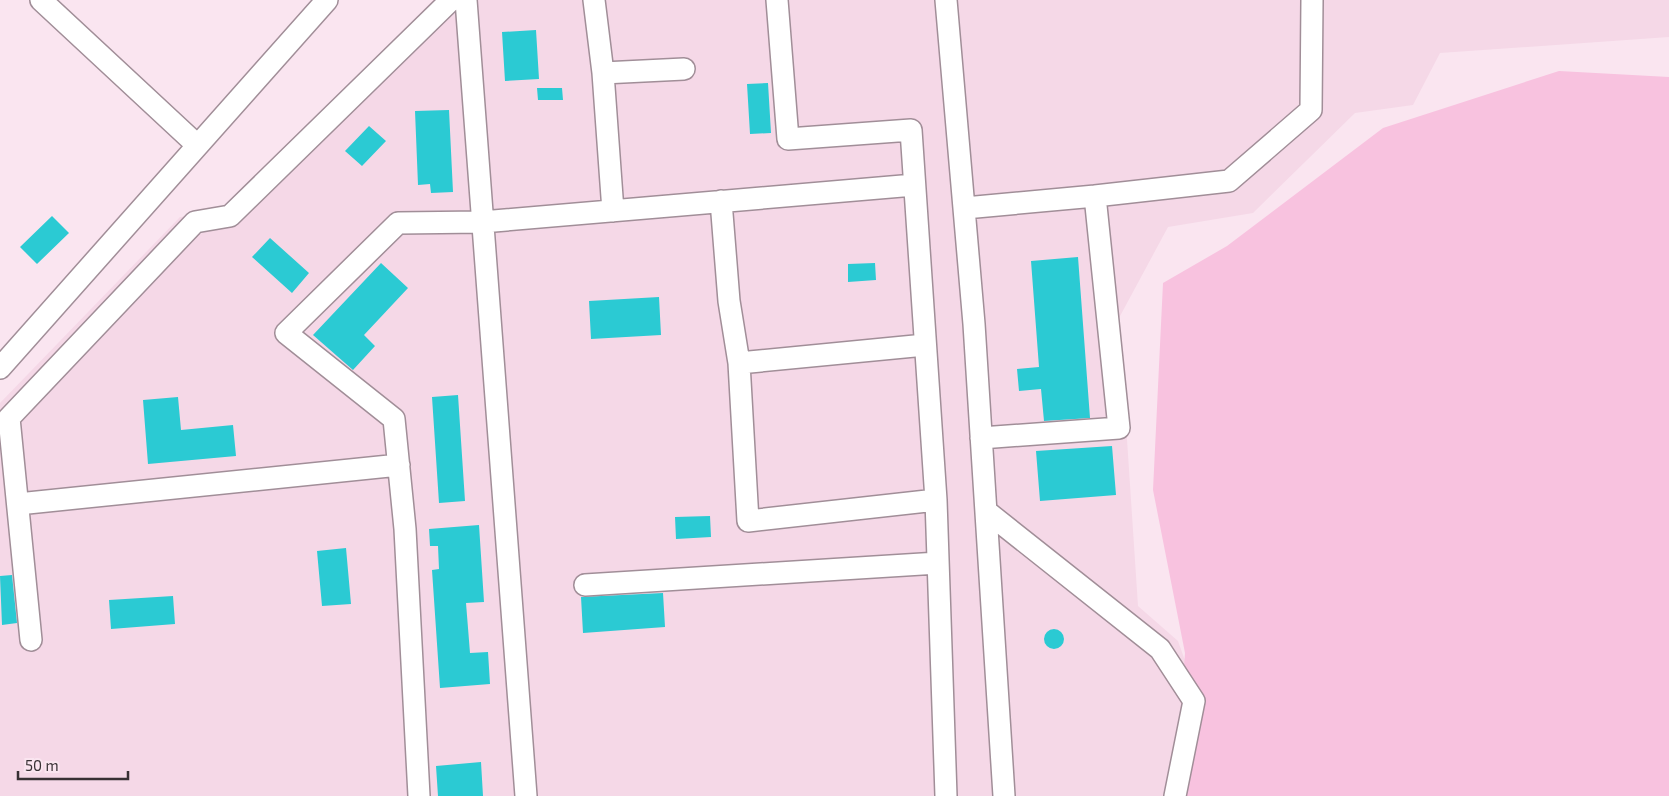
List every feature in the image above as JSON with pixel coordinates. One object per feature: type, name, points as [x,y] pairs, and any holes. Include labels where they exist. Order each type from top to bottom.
[{"type":"street","points":[[41,0],[196,145]]},
{"type":"street","points":[[0,368],[196,145],[327,0]]},
{"type":"street","points":[[31,640],[9,418],[195,222],[230,216],[452,0]]},
{"type":"street","points":[[466,0],[526,796]]},
{"type":"street","points":[[594,0],[603,73],[613,211]]},
{"type":"street","points":[[777,0],[788,139],[911,130],[936,500],[946,796]]},
{"type":"street","points":[[946,0],[965,208],[1004,796]]},
{"type":"street","points":[[965,208],[1229,182],[1312,110],[1312,0]]},
{"type":"street","points":[[603,73],[684,69]]},
{"type":"street","points":[[419,796],[406,539],[394,420],[286,333],[398,223],[482,222],[914,185]]},
{"type":"street","points":[[981,438],[1119,428],[1095,196]]},
{"type":"street","points":[[721,201],[729,301],[738,363],[748,521],[936,500]]},
{"type":"street","points":[[738,363],[925,345]]},
{"type":"street","points":[[18,504],[399,465]]},
{"type":"street","points":[[986,511],[1160,649],[1194,701],[1176,796]]},
{"type":"street","points":[[585,585],[938,563]]},
{"type":"shaded area","points":[[433,0],[1669,0],[1669,37],[1440,53],[1413,105],[1355,113],[1253,213],[1168,227],[1119,318],[1138,606],[1178,641],[1200,703],[1177,796],[0,796],[0,403],[180,217],[226,212]]},
{"type":"shaded area","points":[[1559,71],[1669,77],[1669,796],[1174,796],[1185,653],[1153,490],[1163,283],[1227,246],[1383,128]]},
{"type":"building","points":[[536,30],[539,79],[505,81],[502,32]]},
{"type":"building","points":[[768,83],[771,133],[750,134],[747,84]]},
{"type":"building","points":[[537,88],[562,88],[563,100],[538,100]]},
{"type":"building","points":[[449,110],[453,192],[431,193],[430,184],[418,185],[415,111]]},
{"type":"building","points":[[369,126],[386,141],[362,166],[345,151]]},
{"type":"building","points":[[52,216],[69,233],[37,264],[20,247]]},
{"type":"building","points":[[270,238],[309,273],[292,293],[252,257]]},
{"type":"building","points":[[1078,257],[1090,418],[1044,421],[1041,389],[1019,391],[1017,369],[1039,367],[1031,261]]},
{"type":"building","points":[[381,263],[408,288],[364,335],[375,346],[353,370],[313,335]]},
{"type":"building","points":[[875,263],[876,280],[848,282],[848,264]]},
{"type":"building","points":[[659,297],[661,335],[591,339],[589,301]]},
{"type":"building","points":[[458,395],[465,501],[439,503],[432,397]]},
{"type":"building","points":[[178,397],[181,430],[233,425],[236,456],[148,464],[143,400]]},
{"type":"building","points":[[1112,446],[1116,495],[1040,501],[1036,451]]},
{"type":"building","points":[[710,516],[711,537],[676,539],[675,517]]},
{"type":"building","points":[[479,525],[484,602],[466,603],[470,653],[488,652],[490,684],[440,688],[432,570],[439,569],[438,546],[430,546],[429,529]]},
{"type":"building","points":[[346,548],[351,604],[322,606],[317,551]]},
{"type":"building","points":[[12,575],[17,623],[2,625],[0,576]]},
{"type":"building","points":[[663,593],[665,627],[583,633],[581,597]]},
{"type":"building","points":[[173,596],[175,624],[111,629],[109,600]]},
{"type":"building","points":[[1054,629],[1061,632],[1064,639],[1061,646],[1054,649],[1047,646],[1044,639],[1047,632]]},
{"type":"building","points":[[481,762],[483,796],[438,796],[436,766]]}]
